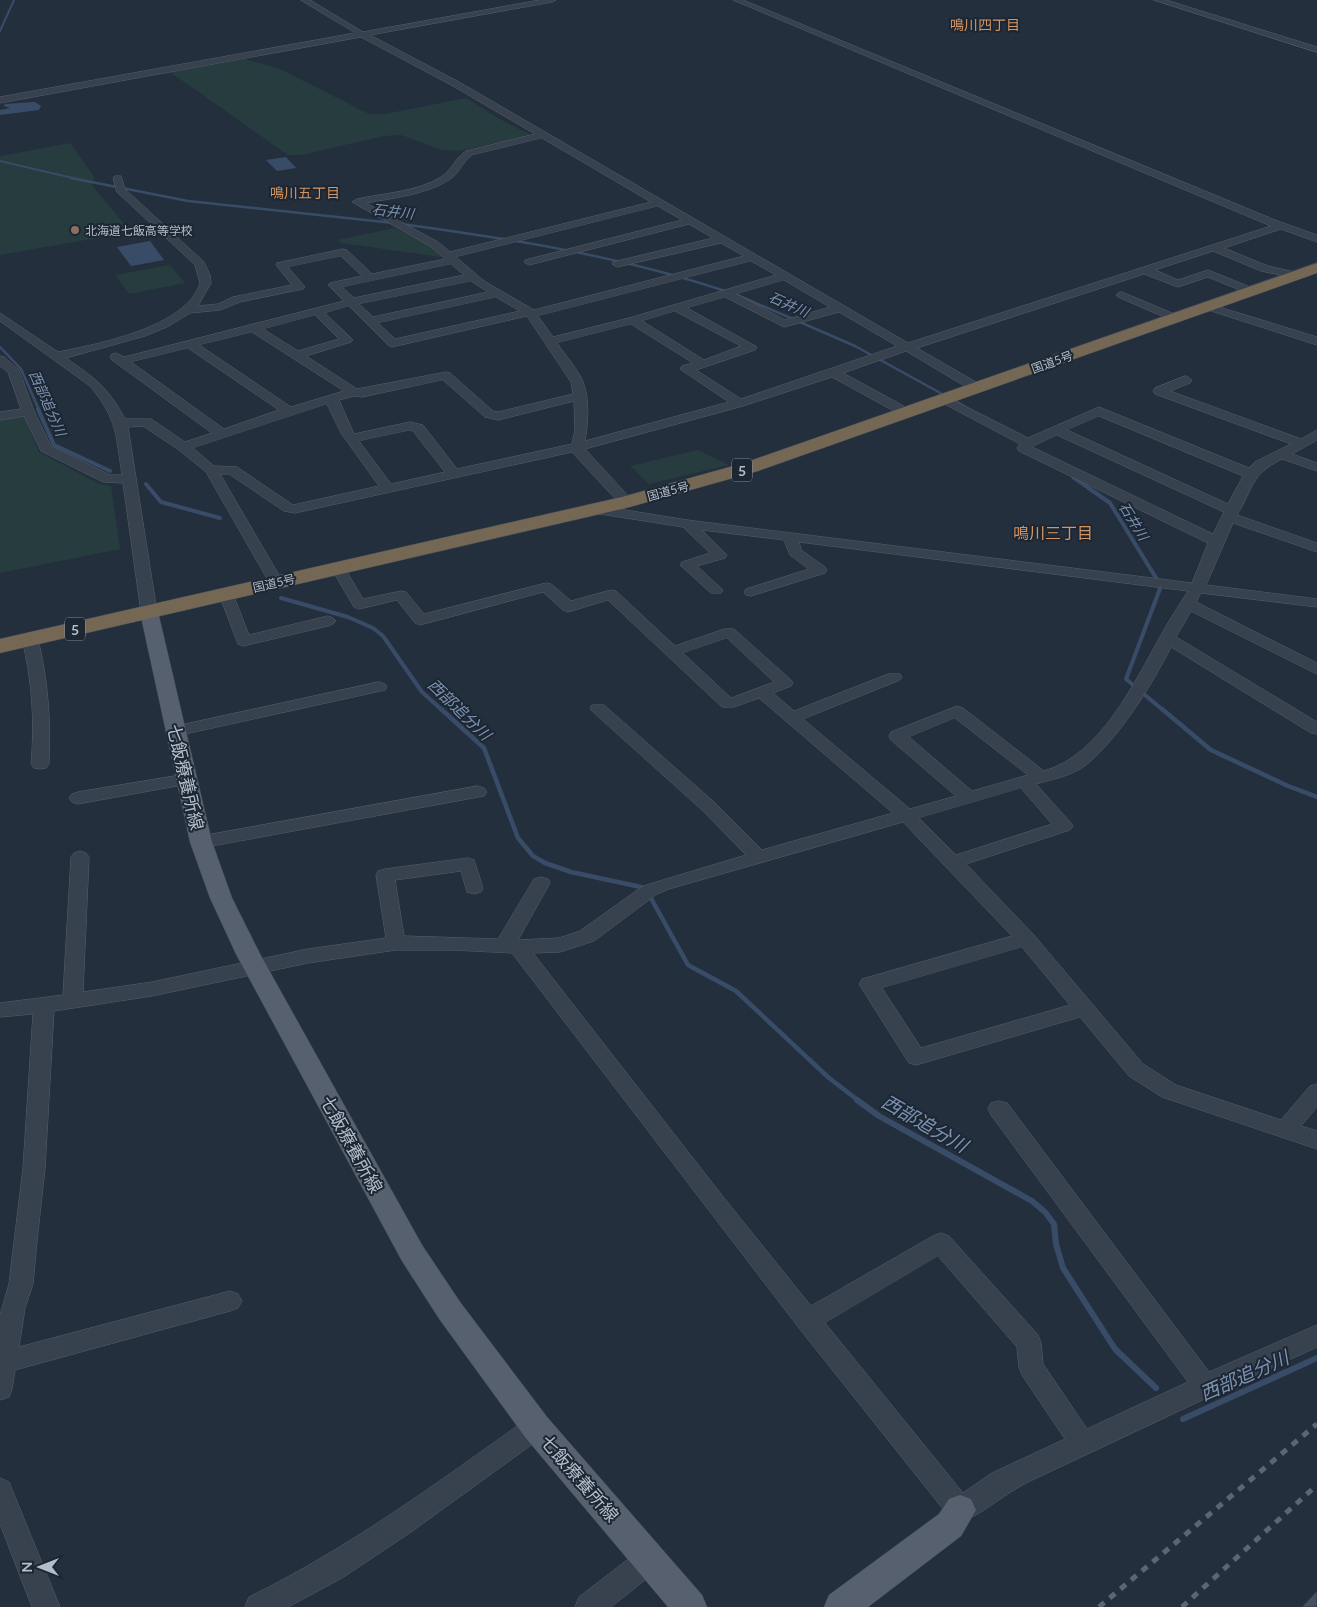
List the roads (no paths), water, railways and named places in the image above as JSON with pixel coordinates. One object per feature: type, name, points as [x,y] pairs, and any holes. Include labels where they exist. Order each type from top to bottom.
[{"type":"highway","name":"国道5号","points":[[0,646],[626,502],[751,468],[1317,268]]},
{"type":"main road","name":"七飯療養所線","points":[[149,612],[201,842],[221,898],[256,968],[412,1253],[487,1364],[536,1427],[690,1607]]},
{"type":"main road","points":[[841,1607],[950,1525],[960,1510]]},
{"type":"street","points":[[304,0],[361,34],[414,61],[543,134],[977,388]]},
{"type":"street","points":[[0,100],[552,0]]},
{"type":"street","points":[[737,0],[1270,222],[1317,238]]},
{"type":"street","points":[[1158,0],[1317,50]]},
{"type":"street","points":[[543,134],[469,153],[459,161],[452,174],[437,183],[357,202],[434,244],[472,277],[531,313],[577,382],[580,396],[581,430],[579,452],[626,502]]},
{"type":"street","points":[[56,356],[102,346],[153,329],[187,310],[202,293],[206,285],[200,264],[120,190],[118,178]]},
{"type":"street","points":[[659,203],[449,258],[334,285],[392,343],[531,313],[754,257]]},
{"type":"street","points":[[529,262],[690,221]]},
{"type":"street","points":[[211,470],[232,470],[289,508],[295,509],[578,447],[739,404],[907,347],[1283,225]]},
{"type":"street","points":[[618,264],[723,239]]},
{"type":"street","points":[[1213,247],[1264,269],[1295,275]]},
{"type":"street","points":[[187,310],[220,307],[237,299],[299,287],[281,265],[343,252],[369,277]]},
{"type":"street","points":[[1145,270],[1178,284],[1208,273],[1251,291]]},
{"type":"street","points":[[550,341],[633,320],[785,276]]},
{"type":"street","points":[[123,361],[353,302],[472,277]]},
{"type":"street","points":[[725,292],[784,324],[840,308]]},
{"type":"street","points":[[371,321],[498,293]]},
{"type":"street","points":[[1122,295],[1174,318]]},
{"type":"street","points":[[676,306],[751,347],[686,369],[739,404]]},
{"type":"street","points":[[1206,306],[1317,341]]},
{"type":"street","points":[[296,355],[347,340],[317,311]]},
{"type":"street","points":[[0,316],[94,383],[108,398],[121,423],[149,612]]},
{"type":"street","points":[[633,320],[703,364]]},
{"type":"street","points":[[254,328],[354,392]]},
{"type":"street","points":[[190,344],[289,411]]},
{"type":"street","points":[[102,346],[222,434]]},
{"type":"street","points":[[0,360],[13,370],[28,411],[46,448],[108,479],[128,480]]},
{"type":"street","points":[[833,373],[907,412]]},
{"type":"street","points":[[0,377],[15,374]]},
{"type":"street","points":[[184,447],[289,411],[354,392],[361,393],[446,376],[489,414],[498,416],[580,396]]},
{"type":"street","points":[[1186,380],[1159,391],[1302,444]]},
{"type":"street","points":[[332,398],[334,409],[387,488]]},
{"type":"street","points":[[943,400],[1028,442]]},
{"type":"street","points":[[0,416],[28,411]]},
{"type":"street","points":[[1216,542],[1024,448],[1028,442],[1099,411],[1251,474]]},
{"type":"street","points":[[121,423],[146,422],[184,447],[211,470],[276,582]]},
{"type":"street","points":[[352,438],[410,426],[418,428],[454,475]]},
{"type":"street","points":[[1057,430],[1231,514],[1317,548]]},
{"type":"street","points":[[0,1010],[44,1006],[152,989],[308,956],[396,943],[453,943],[510,947],[560,945],[587,936],[650,890],[757,856],[906,815],[967,796],[1063,771],[1080,761],[1113,728],[1155,663],[1167,638],[1193,596],[1216,542],[1251,474],[1260,465],[1302,444],[1317,434]]},
{"type":"street","points":[[1280,454],[1317,467]]},
{"type":"street","points":[[594,509],[1193,596],[1317,603]]},
{"type":"street","points":[[688,524],[720,555],[687,565],[716,590]]},
{"type":"street","points":[[751,592],[820,570],[795,552],[790,537]]},
{"type":"street","points":[[338,568],[359,604],[401,595],[420,620],[546,587],[568,607],[611,594],[672,652],[728,704],[785,683],[729,632],[672,652]]},
{"type":"street","points":[[226,594],[244,641],[328,621]]},
{"type":"street","points":[[1193,596],[1317,670]]},
{"type":"street","points":[[1167,638],[1317,729]]},
{"type":"street","points":[[30,639],[36,659],[43,733],[40,764]]},
{"type":"street","points":[[793,717],[894,677]]},
{"type":"street","points":[[176,731],[378,687]]},
{"type":"street","points":[[762,692],[906,815],[953,862],[1026,938],[1136,1070],[1169,1091],[1317,1140]]},
{"type":"street","points":[[598,708],[708,806],[757,856]]},
{"type":"street","points":[[953,862],[1064,826],[1033,780],[957,711],[897,736],[967,796]]},
{"type":"street","points":[[78,798],[187,779]]},
{"type":"street","points":[[201,842],[478,792]]},
{"type":"street","points":[[73,1001],[80,858]]},
{"type":"street","points":[[396,943],[385,876],[468,864],[474,888]]},
{"type":"street","points":[[510,947],[541,883]]},
{"type":"street","points":[[1026,938],[869,984],[916,1058],[1085,1008]]},
{"type":"street","points":[[510,947],[960,1510],[1001,1482],[1205,1386],[1317,1336]]},
{"type":"street","points":[[0,1389],[4,1362],[6,1309],[21,1284],[34,1168],[44,1006]]},
{"type":"street","points":[[1286,1130],[1317,1092]]},
{"type":"street","points":[[999,1109],[1205,1386]]},
{"type":"street","points":[[807,1320],[941,1243],[1029,1343],[1031,1367],[1083,1444]]},
{"type":"street","points":[[4,1362],[230,1301]]},
{"type":"street","points":[[259,1607],[295,1590],[400,1524],[536,1427]]},
{"type":"street","points":[[0,1491],[46,1607]]},
{"type":"street","points":[[589,1607],[650,1559]]},
{"type":"water","points":[[35,102],[41,106],[39,110],[0,115],[0,110],[10,108],[4,106],[5,104]]},
{"type":"water","points":[[286,157],[296,168],[277,171],[266,160]]},
{"type":"water","points":[[150,241],[164,260],[131,266],[117,247]]},
{"type":"waterway","name":"石井川","points":[[0,31],[14,0]]},
{"type":"waterway","name":"石井川","points":[[0,161],[77,179]]},
{"type":"waterway","name":"石井川","points":[[71,178],[188,201],[393,223]]},
{"type":"waterway","name":"石井川","points":[[401,224],[566,250],[647,268],[728,292]]},
{"type":"waterway","name":"石井川","points":[[735,294],[855,346],[964,406]]},
{"type":"waterway","name":"西部追分川","points":[[0,347],[21,369],[39,410]]},
{"type":"waterway","name":"西部追分川","points":[[38,409],[54,445],[110,471]]},
{"type":"waterway","name":"石井川","points":[[1073,477],[1110,503],[1161,586],[1126,679],[1164,711]]},
{"type":"waterway","name":"西部追分川","points":[[146,484],[161,502],[220,518]]},
{"type":"waterway","name":"西部追分川","points":[[281,598],[348,617],[373,628],[383,636],[422,692],[443,711]]},
{"type":"waterway","name":"西部追分川","points":[[441,709],[484,748],[518,838],[533,856],[545,863],[571,872],[641,887]]},
{"type":"waterway","name":"石井川","points":[[1162,709],[1211,750],[1288,786],[1317,797]]},
{"type":"waterway","name":"西部追分川","points":[[652,900],[688,965],[736,991],[829,1078],[859,1101]]},
{"type":"waterway","name":"西部追分川","points":[[857,1100],[879,1116],[1032,1201],[1045,1212],[1054,1224],[1056,1244],[1063,1268],[1115,1349],[1156,1388]]},
{"type":"waterway","name":"西部追分川","points":[[1183,1419],[1317,1358]]},
{"type":"railway","points":[[1099,1607],[1317,1424]]},
{"type":"railway","points":[[1182,1607],[1317,1485]]},
{"type":"place","name":"北海道七飯高等学校","points":[[75,230]]},
{"type":"district","name":"鳴川四丁目","points":[[985,24]]},
{"type":"district","name":"鳴川五丁目","points":[[305,192]]},
{"type":"district","name":"鳴川三丁目","points":[[1053,532]]}]
